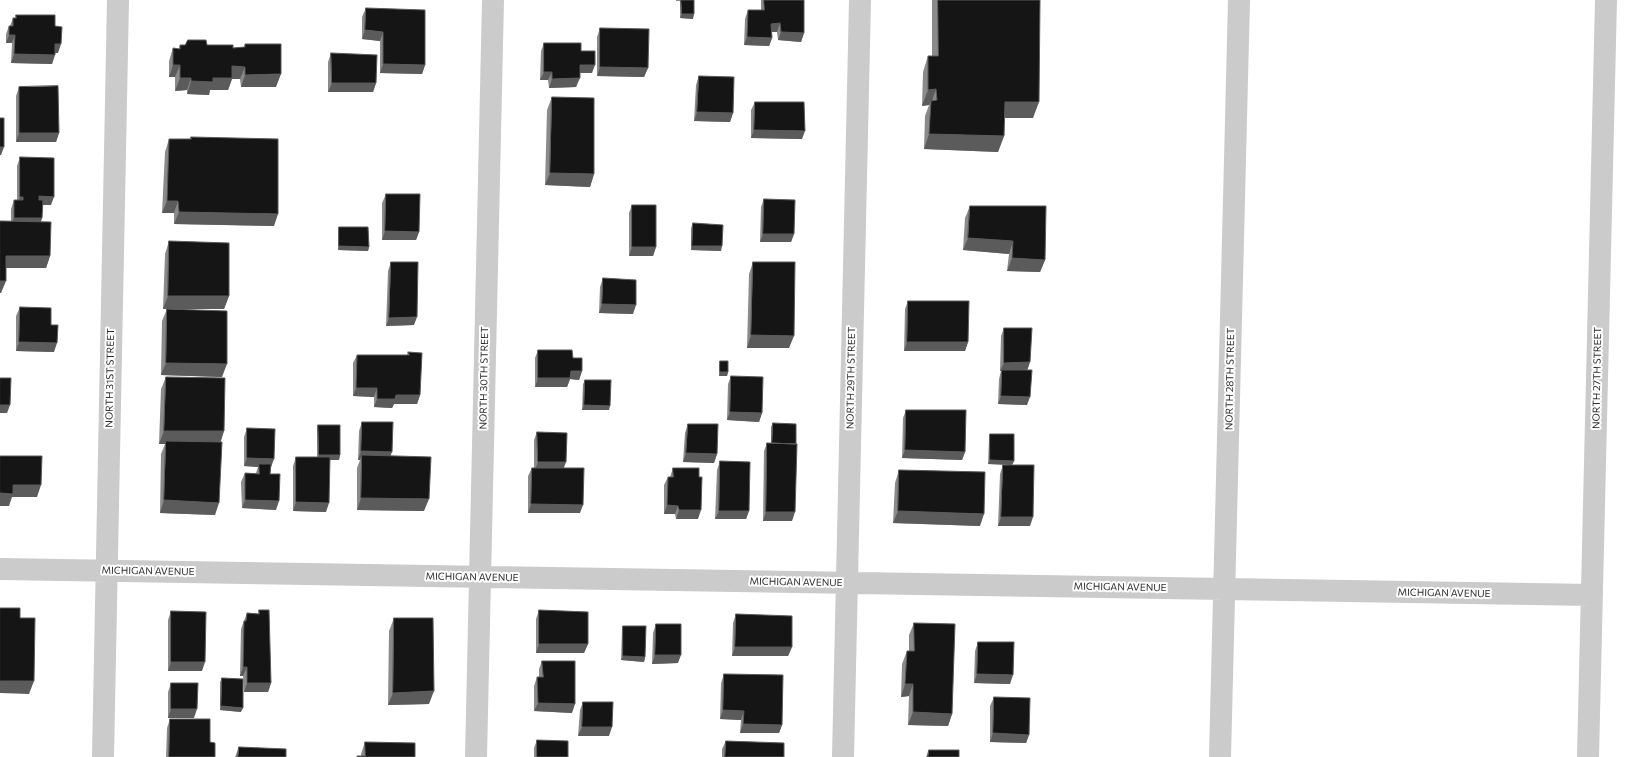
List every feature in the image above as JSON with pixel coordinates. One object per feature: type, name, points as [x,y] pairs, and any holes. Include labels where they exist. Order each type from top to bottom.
[{"type":"street","name":"NORTH 31ST STREET","points":[[103,757],[118,0]]},
{"type":"street","name":"NORTH 30TH STREET","points":[[476,757],[493,0]]},
{"type":"street","name":"NORTH 29TH STREET","points":[[843,757],[860,0]]},
{"type":"street","name":"NORTH 28TH STREET","points":[[1220,757],[1239,0]]},
{"type":"street","name":"NORTH 27TH STREET","points":[[1588,757],[1606,0]]},
{"type":"street","name":"MICHIGAN AVENUE","points":[[0,569],[1592,595]]},
{"type":"building","points":[[681,0],[694,0],[694,14],[682,14]]},
{"type":"building","points":[[764,0],[804,0],[804,33],[781,32],[780,23],[771,24],[772,38],[747,37],[748,10],[764,10]]},
{"type":"building","points":[[938,0],[1040,0],[1039,102],[1005,102],[1004,136],[929,134],[931,101],[937,100],[936,89],[928,90],[928,56],[938,56]]},
{"type":"building","points":[[366,8],[425,10],[425,65],[383,64],[383,32],[365,30]]},
{"type":"building","points":[[16,15],[55,15],[55,26],[62,27],[61,44],[55,44],[55,55],[14,54],[15,35],[9,35],[9,26],[13,26],[13,18],[16,18]]},
{"type":"building","points":[[600,28],[649,29],[648,68],[600,67]]},
{"type":"building","points":[[188,40],[206,40],[207,45],[233,45],[233,48],[245,47],[245,44],[281,44],[281,74],[245,75],[245,67],[232,66],[232,78],[213,78],[213,82],[191,81],[191,78],[180,78],[180,65],[173,65],[173,48],[180,49],[180,45],[185,45]]},
{"type":"building","points":[[544,43],[581,43],[581,51],[595,51],[595,65],[580,65],[580,78],[552,79],[552,72],[544,72]]},
{"type":"building","points":[[331,53],[377,55],[376,83],[332,83]]},
{"type":"building","points":[[699,76],[734,77],[733,113],[697,112]]},
{"type":"building","points":[[58,86],[59,133],[19,133],[19,87]]},
{"type":"building","points":[[552,97],[594,98],[594,174],[550,173]]},
{"type":"building","points":[[755,102],[804,102],[805,131],[754,130]]},
{"type":"building","points":[[0,118],[4,118],[4,147],[0,147]]},
{"type":"building","points":[[191,137],[278,139],[278,214],[179,212],[178,201],[167,201],[169,139],[191,139]]},
{"type":"building","points":[[20,157],[54,158],[54,197],[39,196],[39,200],[43,200],[42,218],[14,218],[14,200],[23,200],[23,197],[20,197]]},
{"type":"building","points":[[386,194],[420,194],[419,232],[385,231]]},
{"type":"building","points":[[764,199],[795,200],[794,234],[763,234]]},
{"type":"building","points":[[632,205],[656,205],[656,247],[632,247]]},
{"type":"building","points":[[970,206],[1046,206],[1045,260],[1012,258],[1013,241],[968,238]]},
{"type":"building","points":[[0,221],[51,222],[50,256],[6,256],[6,281],[0,281]]},
{"type":"building","points":[[693,223],[723,225],[722,246],[692,246]]},
{"type":"building","points":[[339,227],[368,227],[369,247],[339,246]]},
{"type":"building","points":[[169,241],[229,243],[229,296],[168,296]]},
{"type":"building","points":[[391,262],[418,262],[417,317],[389,318]]},
{"type":"building","points":[[753,262],[795,262],[794,336],[751,335]]},
{"type":"building","points":[[603,278],[636,280],[636,305],[602,304]]},
{"type":"building","points":[[908,301],[969,301],[968,342],[907,342]]},
{"type":"building","points":[[20,307],[51,308],[51,325],[58,325],[57,343],[19,342]]},
{"type":"building","points":[[167,309],[227,311],[227,364],[166,363]]},
{"type":"building","points":[[1004,328],[1032,328],[1030,362],[1004,363]]},
{"type":"building","points":[[538,350],[572,350],[573,358],[582,358],[582,371],[571,371],[570,378],[538,378]]},
{"type":"building","points":[[408,352],[422,353],[420,395],[396,395],[395,399],[377,399],[377,388],[356,388],[357,355],[409,355]]},
{"type":"building","points":[[720,361],[728,361],[728,372],[720,372]]},
{"type":"building","points":[[1002,370],[1032,370],[1030,397],[1001,396]]},
{"type":"building","points":[[731,376],[763,377],[762,413],[730,412]]},
{"type":"building","points":[[166,377],[225,378],[224,431],[164,431]]},
{"type":"building","points":[[0,378],[11,378],[10,405],[0,405]]},
{"type":"building","points":[[585,380],[611,380],[610,406],[584,405]]},
{"type":"building","points":[[906,410],[966,410],[965,452],[905,450]]},
{"type":"building","points":[[362,422],[393,422],[392,452],[361,451]]},
{"type":"building","points":[[773,423],[796,424],[796,444],[772,443]]},
{"type":"building","points":[[688,424],[718,424],[717,454],[686,453]]},
{"type":"building","points":[[318,425],[340,425],[340,455],[319,455]]},
{"type":"building","points":[[247,428],[275,429],[274,459],[247,458]]},
{"type":"building","points":[[537,432],[567,433],[566,462],[538,462]]},
{"type":"building","points":[[990,434],[1014,434],[1014,461],[990,460]]},
{"type":"building","points":[[166,441],[222,442],[219,503],[164,500]]},
{"type":"building","points":[[767,443],[797,444],[795,512],[766,512]]},
{"type":"building","points":[[362,455],[431,457],[429,499],[361,498]]},
{"type":"building","points":[[0,456],[42,456],[41,485],[13,485],[13,494],[0,493]]},
{"type":"building","points":[[296,457],[330,457],[329,503],[296,502]]},
{"type":"building","points":[[720,461],[750,462],[749,511],[719,511]]},
{"type":"building","points":[[259,464],[271,464],[270,474],[280,474],[279,501],[245,500],[245,473],[259,474]]},
{"type":"building","points":[[1003,465],[1034,465],[1033,517],[1001,517]]},
{"type":"building","points":[[532,468],[584,468],[583,505],[531,504]]},
{"type":"building","points":[[673,468],[699,468],[699,477],[702,477],[701,510],[679,510],[678,506],[667,505],[668,477],[673,477]]},
{"type":"building","points":[[899,470],[985,472],[984,514],[898,511]]},
{"type":"building","points":[[0,608],[20,608],[20,618],[35,618],[34,681],[0,681]]},
{"type":"building","points":[[259,610],[269,610],[271,683],[247,683],[247,667],[243,667],[244,621],[246,621],[247,613],[259,614]]},
{"type":"building","points":[[539,610],[588,612],[588,644],[539,644]]},
{"type":"building","points":[[171,611],[206,612],[205,662],[171,662]]},
{"type":"building","points":[[736,614],[792,616],[792,647],[735,647]]},
{"type":"building","points":[[394,618],[433,618],[434,691],[393,693]]},
{"type":"building","points":[[914,623],[955,624],[952,714],[913,712],[913,684],[905,684],[907,651],[914,651]]},
{"type":"building","points":[[656,624],[681,624],[681,655],[655,655]]},
{"type":"building","points":[[623,626],[646,626],[645,657],[623,656]]},
{"type":"building","points":[[978,642],[1014,642],[1013,675],[977,674]]},
{"type":"building","points":[[542,661],[575,661],[575,704],[538,703],[537,677],[543,677]]},
{"type":"building","points":[[724,674],[783,675],[782,725],[743,724],[744,711],[723,710]]},
{"type":"building","points":[[222,678],[243,679],[243,708],[221,706]]},
{"type":"building","points":[[171,683],[198,683],[197,709],[171,709]]},
{"type":"building","points":[[994,697],[1030,698],[1029,735],[993,733]]},
{"type":"building","points":[[583,702],[613,702],[612,727],[582,727]]},
{"type":"building","points":[[170,719],[210,719],[210,742],[215,743],[215,757],[169,757]]},
{"type":"building","points":[[537,740],[568,741],[568,757],[537,757]]},
{"type":"building","points":[[726,741],[784,743],[784,757],[725,757]]},
{"type":"building","points":[[365,742],[415,743],[415,757],[357,757],[365,756]]},
{"type":"building","points":[[239,747],[286,749],[286,757],[238,757]]},
{"type":"building","points":[[929,750],[959,750],[959,757],[928,757]]}]
